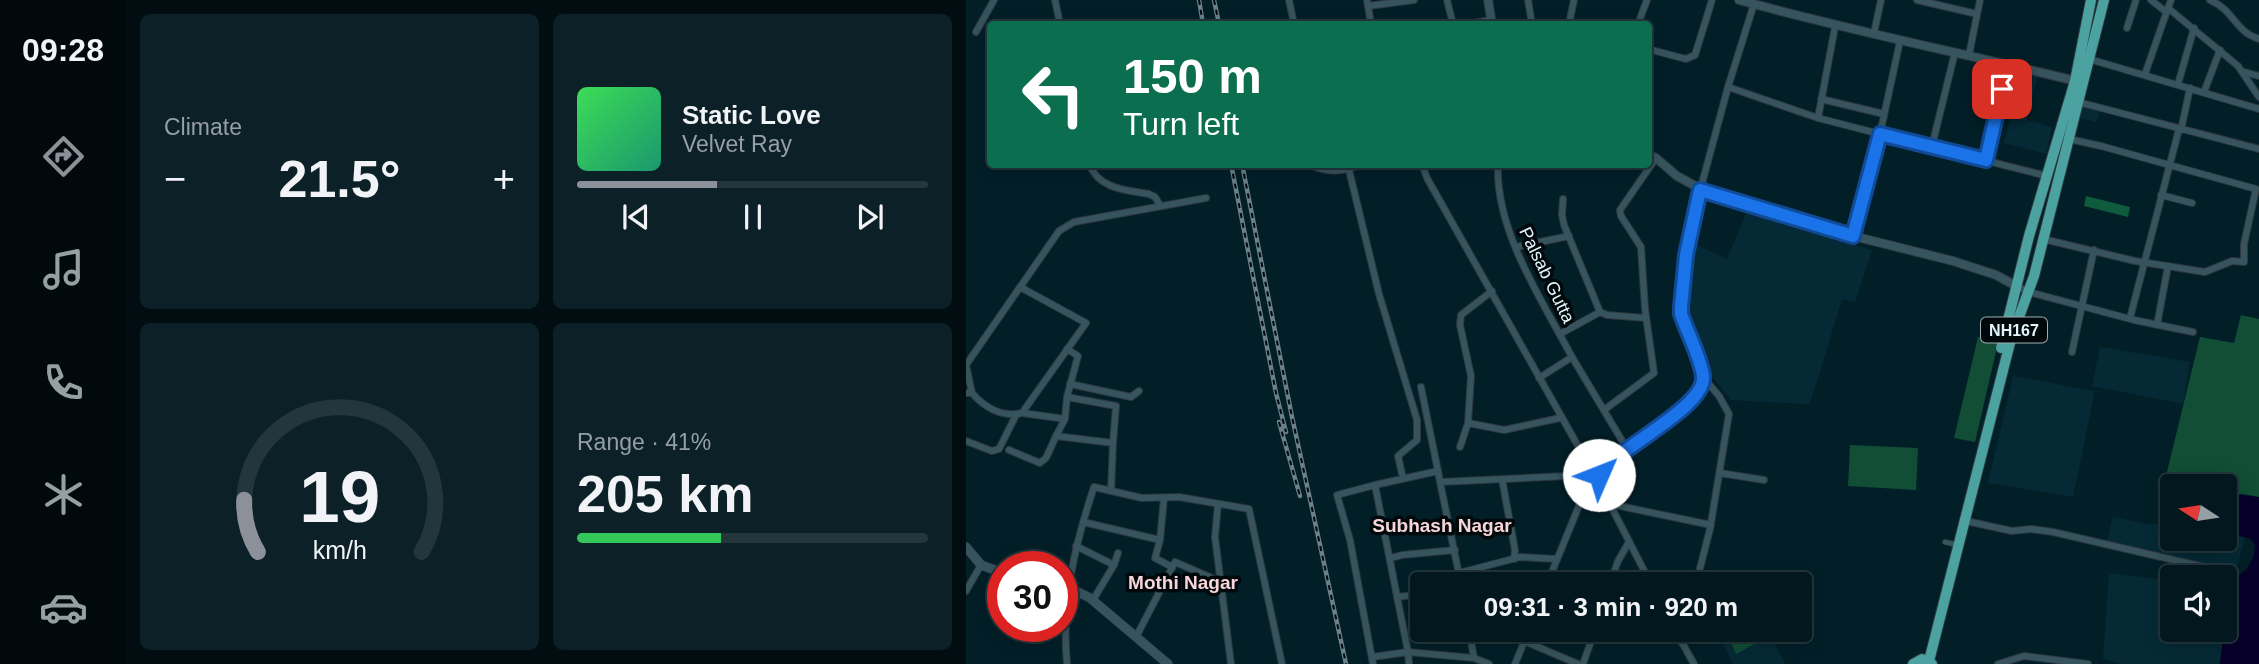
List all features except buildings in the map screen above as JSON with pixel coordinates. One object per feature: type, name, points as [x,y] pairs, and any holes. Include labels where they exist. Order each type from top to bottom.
[{"type":"highway","name":"NH167","points":[[1924,662],[1966,521],[2011,339],[2029,292],[2069,139],[2078,102],[2091,0]]},
{"type":"highway","name":"NH167","points":[[1924,662],[1949,543],[2017,286],[2047,176],[2089,59],[2104,0]]},
{"type":"main road","points":[[966,547],[981,565],[987,567]]},
{"type":"main road","points":[[1078,592],[1093,600],[1168,664]]},
{"type":"street","points":[[976,32],[994,0]]},
{"type":"street","points":[[1055,0],[1059,21]]},
{"type":"street","points":[[1289,0],[1293,21]]},
{"type":"street","points":[[1371,21],[1368,3],[1414,0]]},
{"type":"street","points":[[1447,0],[1452,21]]},
{"type":"street","points":[[1488,0],[1491,21]]},
{"type":"street","points":[[1528,0],[1532,21]]},
{"type":"street","points":[[1570,21],[1574,0]]},
{"type":"street","points":[[1639,21],[1647,0]]},
{"type":"street","points":[[1652,50],[1686,59],[1695,55],[1712,0]]},
{"type":"street","points":[[1739,0],[1835,27],[1874,33],[2079,82]]},
{"type":"street","points":[[1874,33],[1881,0]]},
{"type":"street","points":[[1917,0],[1977,14]]},
{"type":"street","points":[[1969,55],[1980,0]]},
{"type":"street","points":[[2127,28],[2136,0]]},
{"type":"street","points":[[2151,0],[2194,28],[2220,50],[2243,72],[2259,97]]},
{"type":"street","points":[[2145,75],[2171,0]]},
{"type":"street","points":[[2210,0],[2228,10],[2245,33],[2259,39]]},
{"type":"street","points":[[1699,572],[1711,525],[1729,414],[1704,378],[1681,314],[1686,255],[1700,190],[1754,4]]},
{"type":"street","points":[[1818,118],[1835,27]]},
{"type":"street","points":[[2178,84],[2194,28]]},
{"type":"street","points":[[1853,236],[1880,134],[1900,41]]},
{"type":"street","points":[[2204,92],[2220,50]]},
{"type":"street","points":[[1932,146],[1955,52]]},
{"type":"street","points":[[2089,59],[2259,109]]},
{"type":"street","points":[[1986,160],[2008,65]]},
{"type":"street","points":[[2243,72],[2259,75]]},
{"type":"street","points":[[1728,87],[1818,118],[2047,176]]},
{"type":"street","points":[[2130,318],[2190,88]]},
{"type":"street","points":[[1821,99],[1884,114]]},
{"type":"street","points":[[2078,102],[2259,149]]},
{"type":"street","points":[[2043,239],[2143,262],[2205,272],[2232,261],[2244,262],[2244,244],[2256,189],[2069,139]]},
{"type":"street","points":[[1652,156],[1676,176],[1700,190],[1853,236],[1953,261],[1996,275],[2029,292],[2193,332]]},
{"type":"street","points":[[1091,168],[1093,174],[1105,184],[1149,194],[1155,197],[1160,205]]},
{"type":"street","points":[[1321,168],[1333,172],[1353,168]]},
{"type":"street","points":[[1423,168],[1610,504],[1645,572]]},
{"type":"street","name":"Palsab Gutta","points":[[1498,168],[1508,227],[1526,272],[1572,357],[1627,449]]},
{"type":"street","points":[[1604,410],[1654,373],[1646,318],[1641,247],[1620,210],[1645,168]]},
{"type":"street","points":[[1349,170],[1378,294],[1417,420],[1417,440],[1398,456],[1402,474]]},
{"type":"street","points":[[2161,195],[2192,203]]},
{"type":"street","points":[[1065,419],[992,410],[969,393],[966,365],[1059,231],[1074,222],[1206,198]]},
{"type":"street","points":[[1563,199],[1562,215],[1600,312],[1646,318]]},
{"type":"street","points":[[1516,247],[1569,236]]},
{"type":"street","points":[[2072,352],[2094,250]]},
{"type":"street","points":[[2157,324],[2168,266]]},
{"type":"street","points":[[966,441],[987,450],[999,449],[1019,414],[1086,323],[1020,287]]},
{"type":"street","points":[[1460,447],[1468,423],[1471,376],[1460,325],[1461,315],[1492,291]]},
{"type":"street","points":[[1560,334],[1600,312]]},
{"type":"street","points":[[1009,450],[1040,463],[1046,458],[1065,419],[1067,397],[1078,356],[1067,349]]},
{"type":"street","points":[[1539,378],[1572,357]]},
{"type":"street","points":[[1552,572],[1593,475],[1656,431],[1699,392],[1704,378]]},
{"type":"street","points":[[1070,384],[1130,397],[1139,391]]},
{"type":"street","points":[[1421,387],[1459,572]]},
{"type":"street","points":[[1067,397],[1116,406],[1111,491]]},
{"type":"street","points":[[1468,423],[1504,430],[1560,418]]},
{"type":"street","points":[[1056,436],[1113,443]]},
{"type":"street","points":[[1438,471],[1337,495],[1350,540],[1373,660],[1408,652],[1474,658],[1489,664]]},
{"type":"street","points":[[1720,473],[1764,480]]},
{"type":"street","points":[[1440,482],[1449,484],[1593,475]]},
{"type":"street","points":[[1502,479],[1514,559]]},
{"type":"street","points":[[1376,485],[1409,664]]},
{"type":"street","points":[[1075,551],[1094,487],[1142,498],[1179,497],[1250,509],[1282,664]]},
{"type":"street","points":[[1164,498],[1160,540],[1155,558],[1172,567]]},
{"type":"street","points":[[1218,504],[1215,537],[1231,664]]},
{"type":"street","points":[[1610,504],[1711,525]]},
{"type":"street","points":[[1966,521],[2012,531],[2031,529],[2053,532],[2196,565]]},
{"type":"street","points":[[1083,522],[1160,540]]},
{"type":"street","points":[[1614,572],[1629,542]]},
{"type":"street","points":[[1076,546],[1114,565]]},
{"type":"street","points":[[1391,558],[1455,550]]},
{"type":"street","points":[[1093,600],[1114,565],[1118,553]]},
{"type":"street","points":[[1463,572],[1514,559],[1557,559]]},
{"type":"street","points":[[1136,637],[1175,562],[1221,582]]},
{"type":"street","points":[[966,592],[981,565]]},
{"type":"street","points":[[1397,597],[1410,596]]},
{"type":"street","points":[[1066,642],[1067,664]]},
{"type":"street","points":[[1471,642],[1474,658]]},
{"type":"street","points":[[1515,664],[1524,642]]},
{"type":"street","points":[[1526,642],[1581,664],[1590,642]]},
{"type":"street","points":[[1682,643],[1692,663]]},
{"type":"street","points":[[1998,664],[2024,656],[2088,664]]},
{"type":"shaded area","points":[[2026,71],[2038,74],[2027,120],[2052,127],[2046,154],[2004,143],[2014,102],[2019,102]]},
{"type":"shaded area","points":[[2079,102],[2100,107],[2097,122],[2076,117]]},
{"type":"shaded area","points":[[1747,212],[1872,250],[1855,302],[1842,299],[1810,404],[1731,400],[1705,368],[1685,300],[1695,244],[1727,259]]},
{"type":"shaded area","points":[[2100,347],[2190,362],[2183,404],[2092,386]]},
{"type":"shaded area","points":[[2013,376],[2095,391],[2073,497],[1988,483]]},
{"type":"shaded area","points":[[2237,494],[2259,497],[2259,664],[2220,664],[2223,642],[2237,642],[2237,576],[2246,570],[2253,558],[2255,545],[2251,539],[2237,535]]},
{"type":"shaded area","points":[[2113,517],[2160,524],[2160,551],[2237,551],[2237,536],[2245,538],[2237,566],[2203,565],[2107,541]]},
{"type":"shaded area","points":[[2109,573],[2160,579],[2160,642],[2223,642],[2220,664],[2122,664],[2103,659]]},
{"type":"shaded area","points":[[1722,642],[1774,642],[1785,664],[1733,664]]},
{"type":"green space","points":[[2086,196],[2130,207],[2128,217],[2084,206]]},
{"type":"green space","points":[[2241,315],[2259,319],[2259,497],[2237,495],[2237,474],[2166,474],[2200,337],[2234,343]]},
{"type":"green space","points":[[1978,337],[1998,343],[1975,442],[1954,438]]},
{"type":"green space","points":[[1850,445],[1918,448],[1916,490],[1848,486]]},
{"type":"green space","points":[[1731,642],[1758,642],[1736,654]]},
{"type":"railway","points":[[1199,0],[1202,21]]},
{"type":"railway","points":[[1214,0],[1218,21]]},
{"type":"railway","points":[[1232,168],[1286,432]]},
{"type":"railway","points":[[1243,168],[1292,417],[1346,664]]},
{"type":"railway","points":[[1279,422],[1300,496]]},
{"type":"district","name":"Subhash Nagar","points":[[1442,525]]},
{"type":"district","name":"Mothi Nagar","points":[[1183,582]]},
{"type":"route","points":[[1599,475],[1627,449],[1656,431],[1699,392],[1704,378],[1681,314],[1686,255],[1700,190],[1853,236],[1880,134],[1986,160],[2002,89]]}]
